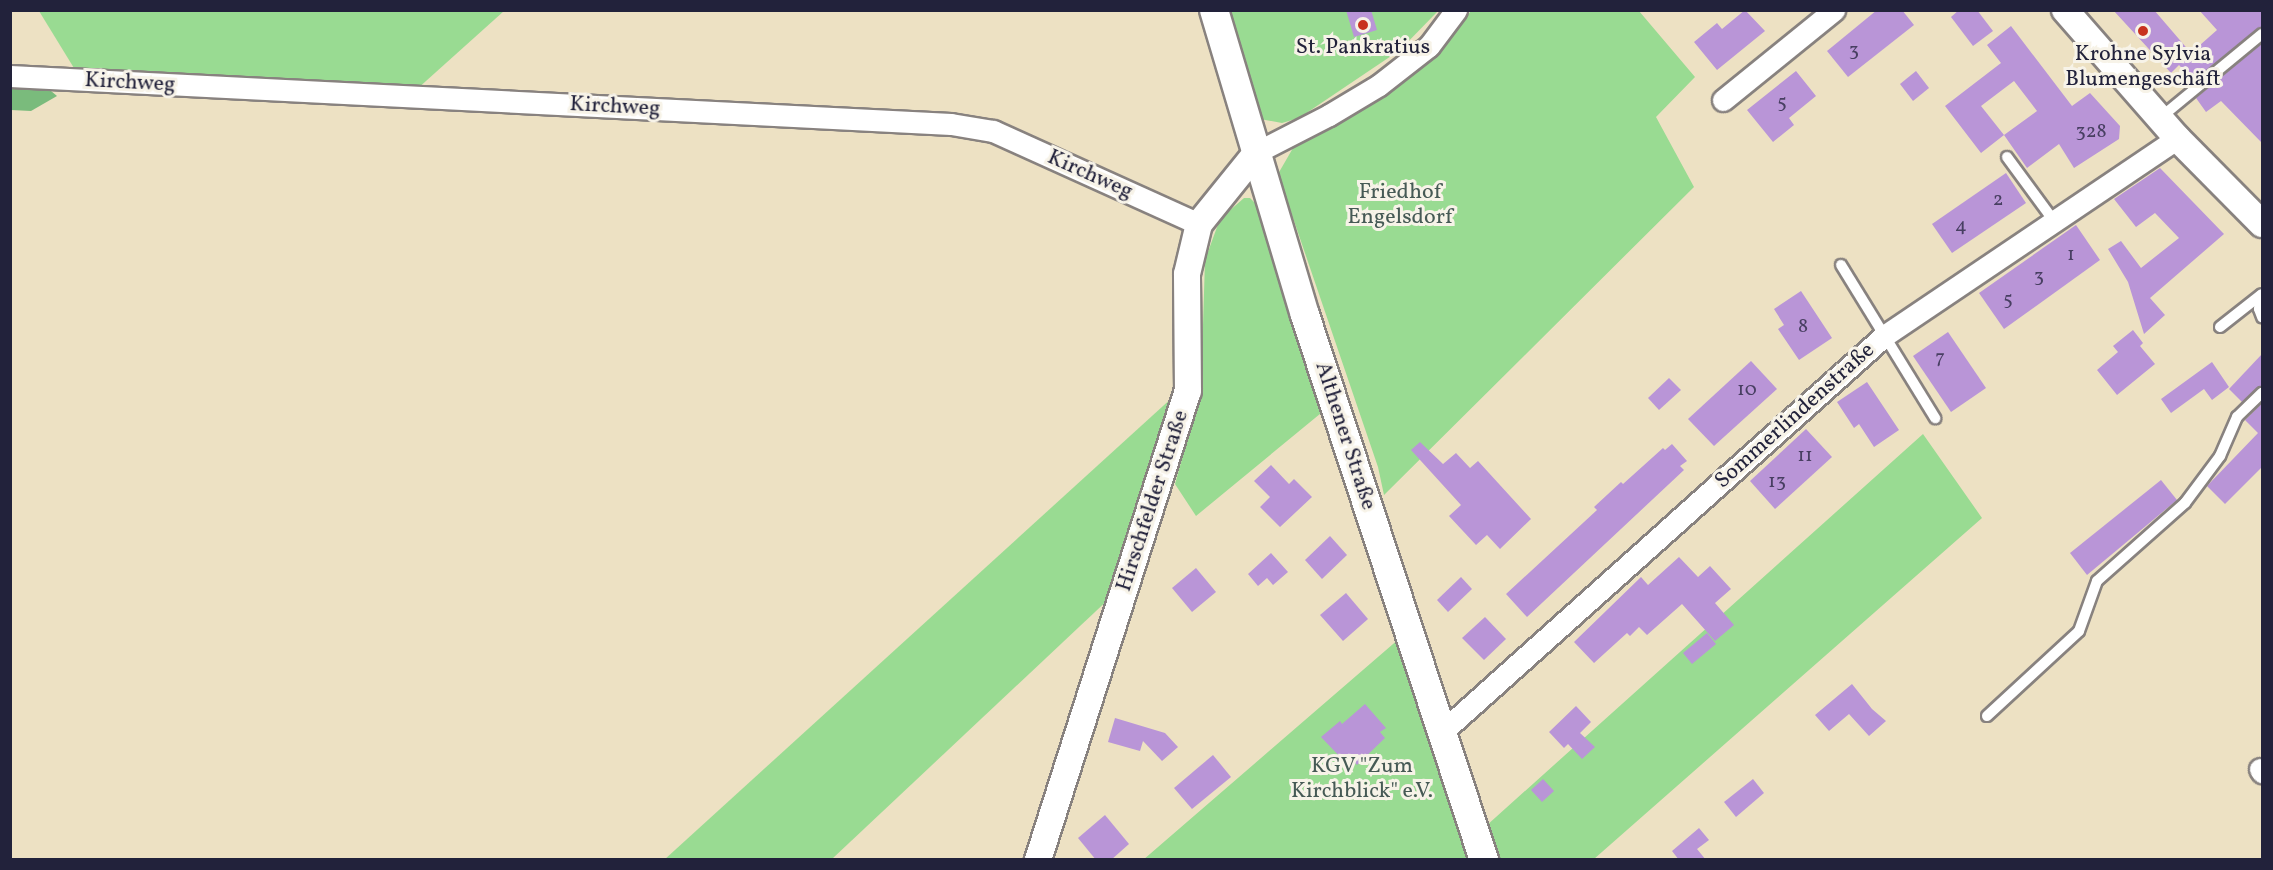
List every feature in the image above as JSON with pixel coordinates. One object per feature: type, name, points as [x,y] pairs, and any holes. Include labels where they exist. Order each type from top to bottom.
[{"type":"main road","name":"Althener Straße","points":[[1214,10],[1305,315],[1484,860]]},
{"type":"street","points":[[1257,152],[1329,115],[1379,85],[1429,46],[1456,10]]},
{"type":"street","points":[[1723,100],[1834,10]]},
{"type":"street","points":[[2065,10],[2177,138],[2262,224]]},
{"type":"street","name":"Kirchweg","points":[[10,76],[951,123],[993,131],[1199,224]]},
{"type":"street","name":"Sommerlindenstraße","points":[[1443,732],[1884,336],[2177,138]]},
{"type":"street","name":"Hirschfelder Straße","points":[[1038,860],[1188,391],[1187,274],[1199,224],[1257,152]]},
{"type":"lane","points":[[2159,118],[2262,34]]},
{"type":"lane","points":[[2007,157],[2054,221]]},
{"type":"lane","points":[[1841,265],[1935,418]]},
{"type":"lane","points":[[2262,294],[2259,309],[2262,317]]},
{"type":"lane","points":[[2220,327],[2262,294]]},
{"type":"lane","points":[[1987,716],[2079,631],[2097,581],[2185,502],[2220,456],[2237,417],[2262,393]]},
{"type":"green space","points":[[39,11],[504,11],[416,90],[77,73]]},
{"type":"green space","points":[[1226,11],[1438,11],[1400,50],[1299,118],[1282,123],[1260,119]]},
{"type":"green space","name":"Friedhof Engelsdorf","points":[[1471,11],[1639,11],[1695,77],[1656,117],[1694,187],[1384,495],[1378,467],[1278,174],[1293,148],[1414,72],[1437,52]]},
{"type":"green space","points":[[10,83],[44,85],[57,96],[31,111],[11,110]]},
{"type":"green space","points":[[1244,198],[1250,198],[1258,206],[1326,409],[1196,516],[1175,484],[1201,390],[1205,260],[1220,219]]},
{"type":"green space","points":[[1174,396],[1112,596],[832,859],[664,860]]},
{"type":"green space","name":"KGV \"Zum Kirchblick\" e.V.","points":[[1923,434],[1982,518],[1594,859],[1143,860],[1400,638],[1486,826]]},
{"type":"building","name":"St. Pankratius","points":[[1346,10],[1371,10],[1377,30],[1354,37]]},
{"type":"building","points":[[1745,10],[1765,31],[1717,70],[1694,42],[1717,23],[1722,29]]},
{"type":"building","points":[[1877,10],[1902,10],[1914,25],[1848,77],[1827,51]]},
{"type":"building","points":[[1959,10],[1977,10],[1993,31],[1973,46],[1951,17]]},
{"type":"building","points":[[2113,10],[2154,10],[2191,53],[2217,30],[2199,10],[2262,10],[2262,27],[2194,81],[2179,65],[2171,73]]},
{"type":"building","points":[[2011,26],[2072,106],[2090,93],[2120,126],[2119,139],[2074,168],[2059,144],[2027,168],[2004,135],[1981,153],[1945,106],[2001,63],[1987,45]],"holes":[[[2014,81],[2037,111],[2004,135],[1981,106]]]},
{"type":"building","points":[[2262,43],[2262,143],[2221,101],[2206,112],[2196,98]]},
{"type":"building","points":[[1796,71],[1816,96],[1789,118],[1794,125],[1773,142],[1747,110]]},
{"type":"building","points":[[1916,71],[1929,88],[1913,101],[1900,84]]},
{"type":"building","points":[[2160,168],[2224,234],[2150,298],[2165,315],[2144,334],[2128,282],[2108,249],[2121,241],[2141,268],[2179,238],[2155,213],[2136,227],[2114,199]]},
{"type":"building","points":[[2006,173],[2026,203],[1952,253],[1932,224]]},
{"type":"building","points":[[2076,225],[2100,260],[2004,329],[1979,293]]},
{"type":"building","points":[[1801,291],[1832,338],[1799,360],[1778,329],[1784,325],[1774,309]]},
{"type":"building","points":[[2133,330],[2143,343],[2140,346],[2155,364],[2117,395],[2097,370],[2118,352],[2113,346]]},
{"type":"building","points":[[1948,332],[1986,388],[1951,412],[1913,356]]},
{"type":"building","points":[[2262,354],[2262,386],[2242,402],[2229,389]]},
{"type":"building","points":[[1751,361],[1777,389],[1714,446],[1688,419]]},
{"type":"building","points":[[2212,362],[2229,387],[2212,400],[2204,389],[2171,413],[2161,399]]},
{"type":"building","points":[[1669,378],[1681,390],[1659,410],[1648,398]]},
{"type":"building","points":[[1867,382],[1899,430],[1874,447],[1859,424],[1854,428],[1837,402]]},
{"type":"building","points":[[2262,403],[2262,467],[2225,504],[2207,486],[2258,433],[2245,420]]},
{"type":"building","points":[[1806,429],[1832,457],[1775,509],[1750,481]]},
{"type":"building","points":[[1420,442],[1443,464],[1456,453],[1470,468],[1478,461],[1531,519],[1500,549],[1487,535],[1476,545],[1449,516],[1461,505],[1411,450]]},
{"type":"building","points":[[1672,444],[1687,461],[1680,466],[1684,470],[1527,617],[1506,594],[1597,510],[1594,507],[1621,482],[1623,484],[1663,448],[1665,450]]},
{"type":"building","points":[[1271,465],[1289,484],[1294,479],[1312,497],[1280,527],[1260,507],[1270,497],[1254,481]]},
{"type":"building","points":[[2161,480],[2177,500],[2087,575],[2070,553]]},
{"type":"building","points":[[1330,536],[1347,555],[1322,579],[1305,560]]},
{"type":"building","points":[[1271,553],[1288,572],[1273,585],[1267,578],[1258,586],[1248,574]]},
{"type":"building","points":[[1679,557],[1698,577],[1710,566],[1731,589],[1715,603],[1734,625],[1715,641],[1682,604],[1647,635],[1639,627],[1630,636],[1627,633],[1594,663],[1574,642],[1641,577],[1648,585]]},
{"type":"building","points":[[1196,568],[1216,592],[1192,612],[1172,588]]},
{"type":"building","points":[[1461,577],[1472,589],[1448,612],[1437,600]]},
{"type":"building","points":[[1346,593],[1368,619],[1343,641],[1320,615]]},
{"type":"building","points":[[1485,617],[1506,639],[1484,660],[1462,638]]},
{"type":"building","points":[[1707,633],[1716,644],[1692,664],[1683,653]]},
{"type":"building","points":[[1852,684],[1872,709],[1886,721],[1869,736],[1849,714],[1829,731],[1815,715]]},
{"type":"building","points":[[1365,704],[1386,728],[1380,732],[1385,738],[1357,765],[1349,756],[1344,761],[1321,737],[1340,721],[1342,724]]},
{"type":"building","points":[[1576,706],[1591,722],[1580,733],[1595,747],[1582,759],[1568,744],[1564,748],[1549,732]]},
{"type":"building","points":[[1115,718],[1165,733],[1178,747],[1162,761],[1143,741],[1140,751],[1108,742]]},
{"type":"building","points":[[1213,755],[1231,777],[1192,809],[1174,788]]},
{"type":"building","points":[[1543,779],[1554,791],[1542,802],[1531,790]]},
{"type":"building","points":[[1753,779],[1764,793],[1736,817],[1724,802]]},
{"type":"building","points":[[1105,815],[1129,844],[1111,860],[1096,860],[1078,838]]},
{"type":"building","points":[[1699,828],[1709,840],[1697,849],[1706,860],[1679,860],[1672,851]]},
{"type":"place","name":"St. Pankratius","points":[[1363,25]]},
{"type":"place","name":"Krohne Sylvia Blumengeschäft","points":[[2143,31]]}]
